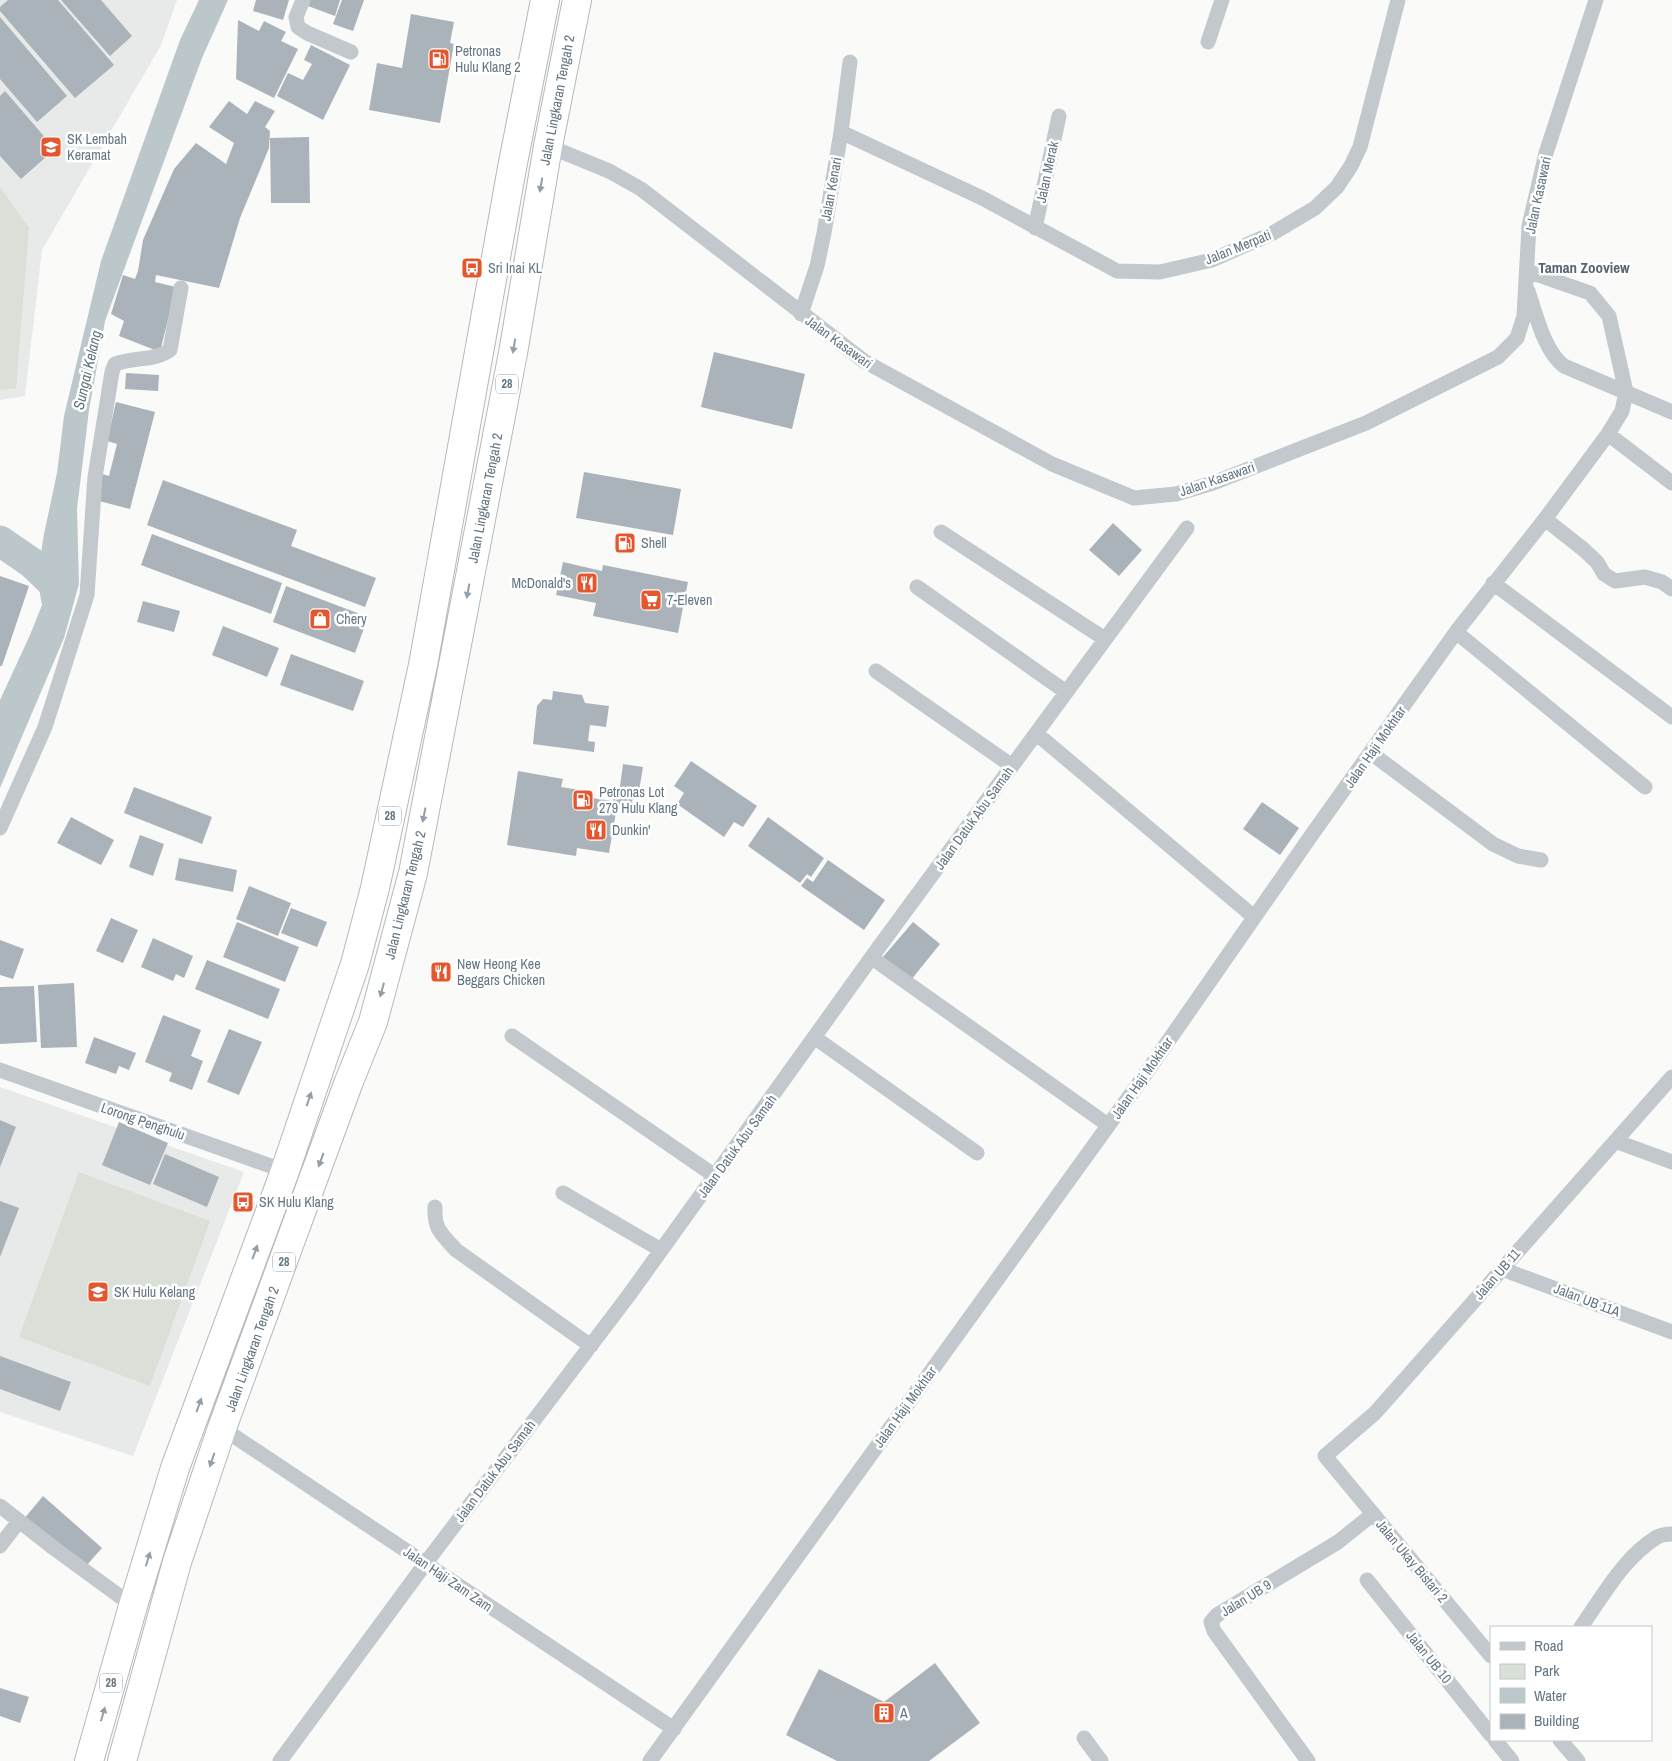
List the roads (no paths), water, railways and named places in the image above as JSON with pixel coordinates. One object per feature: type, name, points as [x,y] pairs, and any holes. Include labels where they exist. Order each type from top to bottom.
[{"type":"highway","name":"28","points":[[89,1761],[176,1468],[285,1171],[355,964],[375,888],[423,665],[512,168],[545,0]]},
{"type":"highway","name":"Jalan Lingkaran Tengah 2","points":[[122,1761],[175,1570],[222,1428],[348,1084],[373,1022],[413,873],[513,353],[548,146],[577,0]]},
{"type":"street","points":[[303,0],[296,17],[298,27],[351,52]]},
{"type":"street","points":[[1208,42],[1222,0]]},
{"type":"street","name":"Jalan Merpati","points":[[841,132],[982,198],[1117,272],[1160,272],[1212,260],[1273,233],[1315,208],[1337,188],[1352,166],[1360,147],[1398,0]]},
{"type":"street","name":"Jalan Kasawari","points":[[548,146],[609,171],[641,189],[864,361],[1052,464],[1134,498],[1176,494],[1213,483],[1366,423],[1498,358],[1517,338],[1524,316],[1529,226],[1546,153],[1596,0]]},
{"type":"street","name":"Jalan Kenari","points":[[802,314],[817,266],[824,233],[841,132],[850,62]]},
{"type":"street","name":"Jalan Merak","points":[[1035,228],[1059,116]]},
{"type":"street","points":[[1527,271],[1590,293],[1609,316],[1626,392]]},
{"type":"street","points":[[1527,287],[1548,348],[1555,360],[1564,366],[1672,412]]},
{"type":"street","points":[[0,828],[45,727],[87,595],[95,478],[112,372],[115,364],[124,360],[163,356],[170,350],[181,288]]},
{"type":"street","name":"Jalan Haji Mokhtar","points":[[651,1761],[1108,1125],[1456,632],[1493,583],[1545,520],[1608,434],[1622,411],[1626,392]]},
{"type":"street","points":[[1608,434],[1672,483]]},
{"type":"street","points":[[1545,520],[1597,562],[1604,574],[1615,581],[1646,577],[1662,582],[1672,589]]},
{"type":"street","name":"Jalan Datuk Abu Samah","points":[[280,1761],[425,1564],[591,1346],[814,1037],[1188,528]]},
{"type":"street","points":[[941,532],[1105,639]]},
{"type":"street","points":[[1493,583],[1672,717]]},
{"type":"street","points":[[917,587],[1066,692]]},
{"type":"street","points":[[1456,632],[1645,787]]},
{"type":"street","points":[[876,671],[1012,766]]},
{"type":"street","points":[[1037,734],[1254,917]]},
{"type":"street","points":[[1371,753],[1493,844],[1518,856],[1541,860]]},
{"type":"street","points":[[872,958],[1108,1125]]},
{"type":"street","points":[[512,1036],[715,1176]]},
{"type":"street","points":[[814,1037],[977,1154]]},
{"type":"street","name":"Lorong Penghulu","points":[[0,1070],[285,1171]]},
{"type":"street","name":"Jalan UB 11","points":[[1333,1465],[1325,1456],[1375,1413],[1672,1077]]},
{"type":"street","points":[[1615,1141],[1672,1162]]},
{"type":"street","points":[[563,1193],[661,1250]]},
{"type":"street","points":[[435,1207],[434,1221],[440,1232],[456,1250],[591,1346]]},
{"type":"street","name":"Jalan UB 11A","points":[[1502,1269],[1672,1332]]},
{"type":"street","name":"Jalan Haji Zam Zam","points":[[222,1428],[674,1729]]},
{"type":"street","name":"Jalan Ukay Bistari 2","points":[[1333,1465],[1490,1655]]},
{"type":"street","points":[[0,1506],[55,1549],[134,1606]]},
{"type":"street","name":"Jalan UB 9","points":[[1308,1761],[1214,1631],[1211,1622],[1218,1615],[1338,1542],[1373,1514]]},
{"type":"street","points":[[0,1546],[19,1520]]},
{"type":"street","points":[[1582,1626],[1632,1557],[1658,1536],[1672,1534]]},
{"type":"street","name":"Jalan UB 10","points":[[1367,1580],[1490,1734]]},
{"type":"street","points":[[1084,1738],[1101,1761]]},
{"type":"street","points":[[1496,1741],[1512,1761]]},
{"type":"street","points":[[1561,1741],[1578,1761]]},
{"type":"water","name":"Sungai Kelang","points":[[199,0],[228,0],[202,58],[105,321],[89,410],[77,509],[79,584],[64,638],[0,788],[0,700],[42,605],[37,577],[57,473],[64,416],[101,261],[180,40]]},
{"type":"waterway","points":[[0,541],[32,563],[55,585]]},
{"type":"place","name":"Petronas Hulu Klang 2","points":[[439,59]]},
{"type":"place","name":"SK Lembah Keramat","points":[[51,147]]},
{"type":"place","name":"Sri Inai KL","points":[[472,268]]},
{"type":"place","name":"Shell","points":[[625,543]]},
{"type":"place","name":"McDonald's","points":[[587,583]]},
{"type":"place","name":"7-Eleven","points":[[651,600]]},
{"type":"place","name":"Chery","points":[[320,619]]},
{"type":"place","name":"Petronas Lot 279 Hulu Klang","points":[[583,800]]},
{"type":"place","name":"Dunkin'","points":[[596,830]]},
{"type":"place","name":"New Heong Kee Beggars Chicken","points":[[441,972]]},
{"type":"place","name":"SK Hulu Klang","points":[[243,1202]]},
{"type":"place","name":"SK Hulu Kelang","points":[[98,1292]]},
{"type":"place","name":"A","points":[[884,1713]]},
{"type":"district","name":"Taman Zooview","points":[[1584,267]]}]
